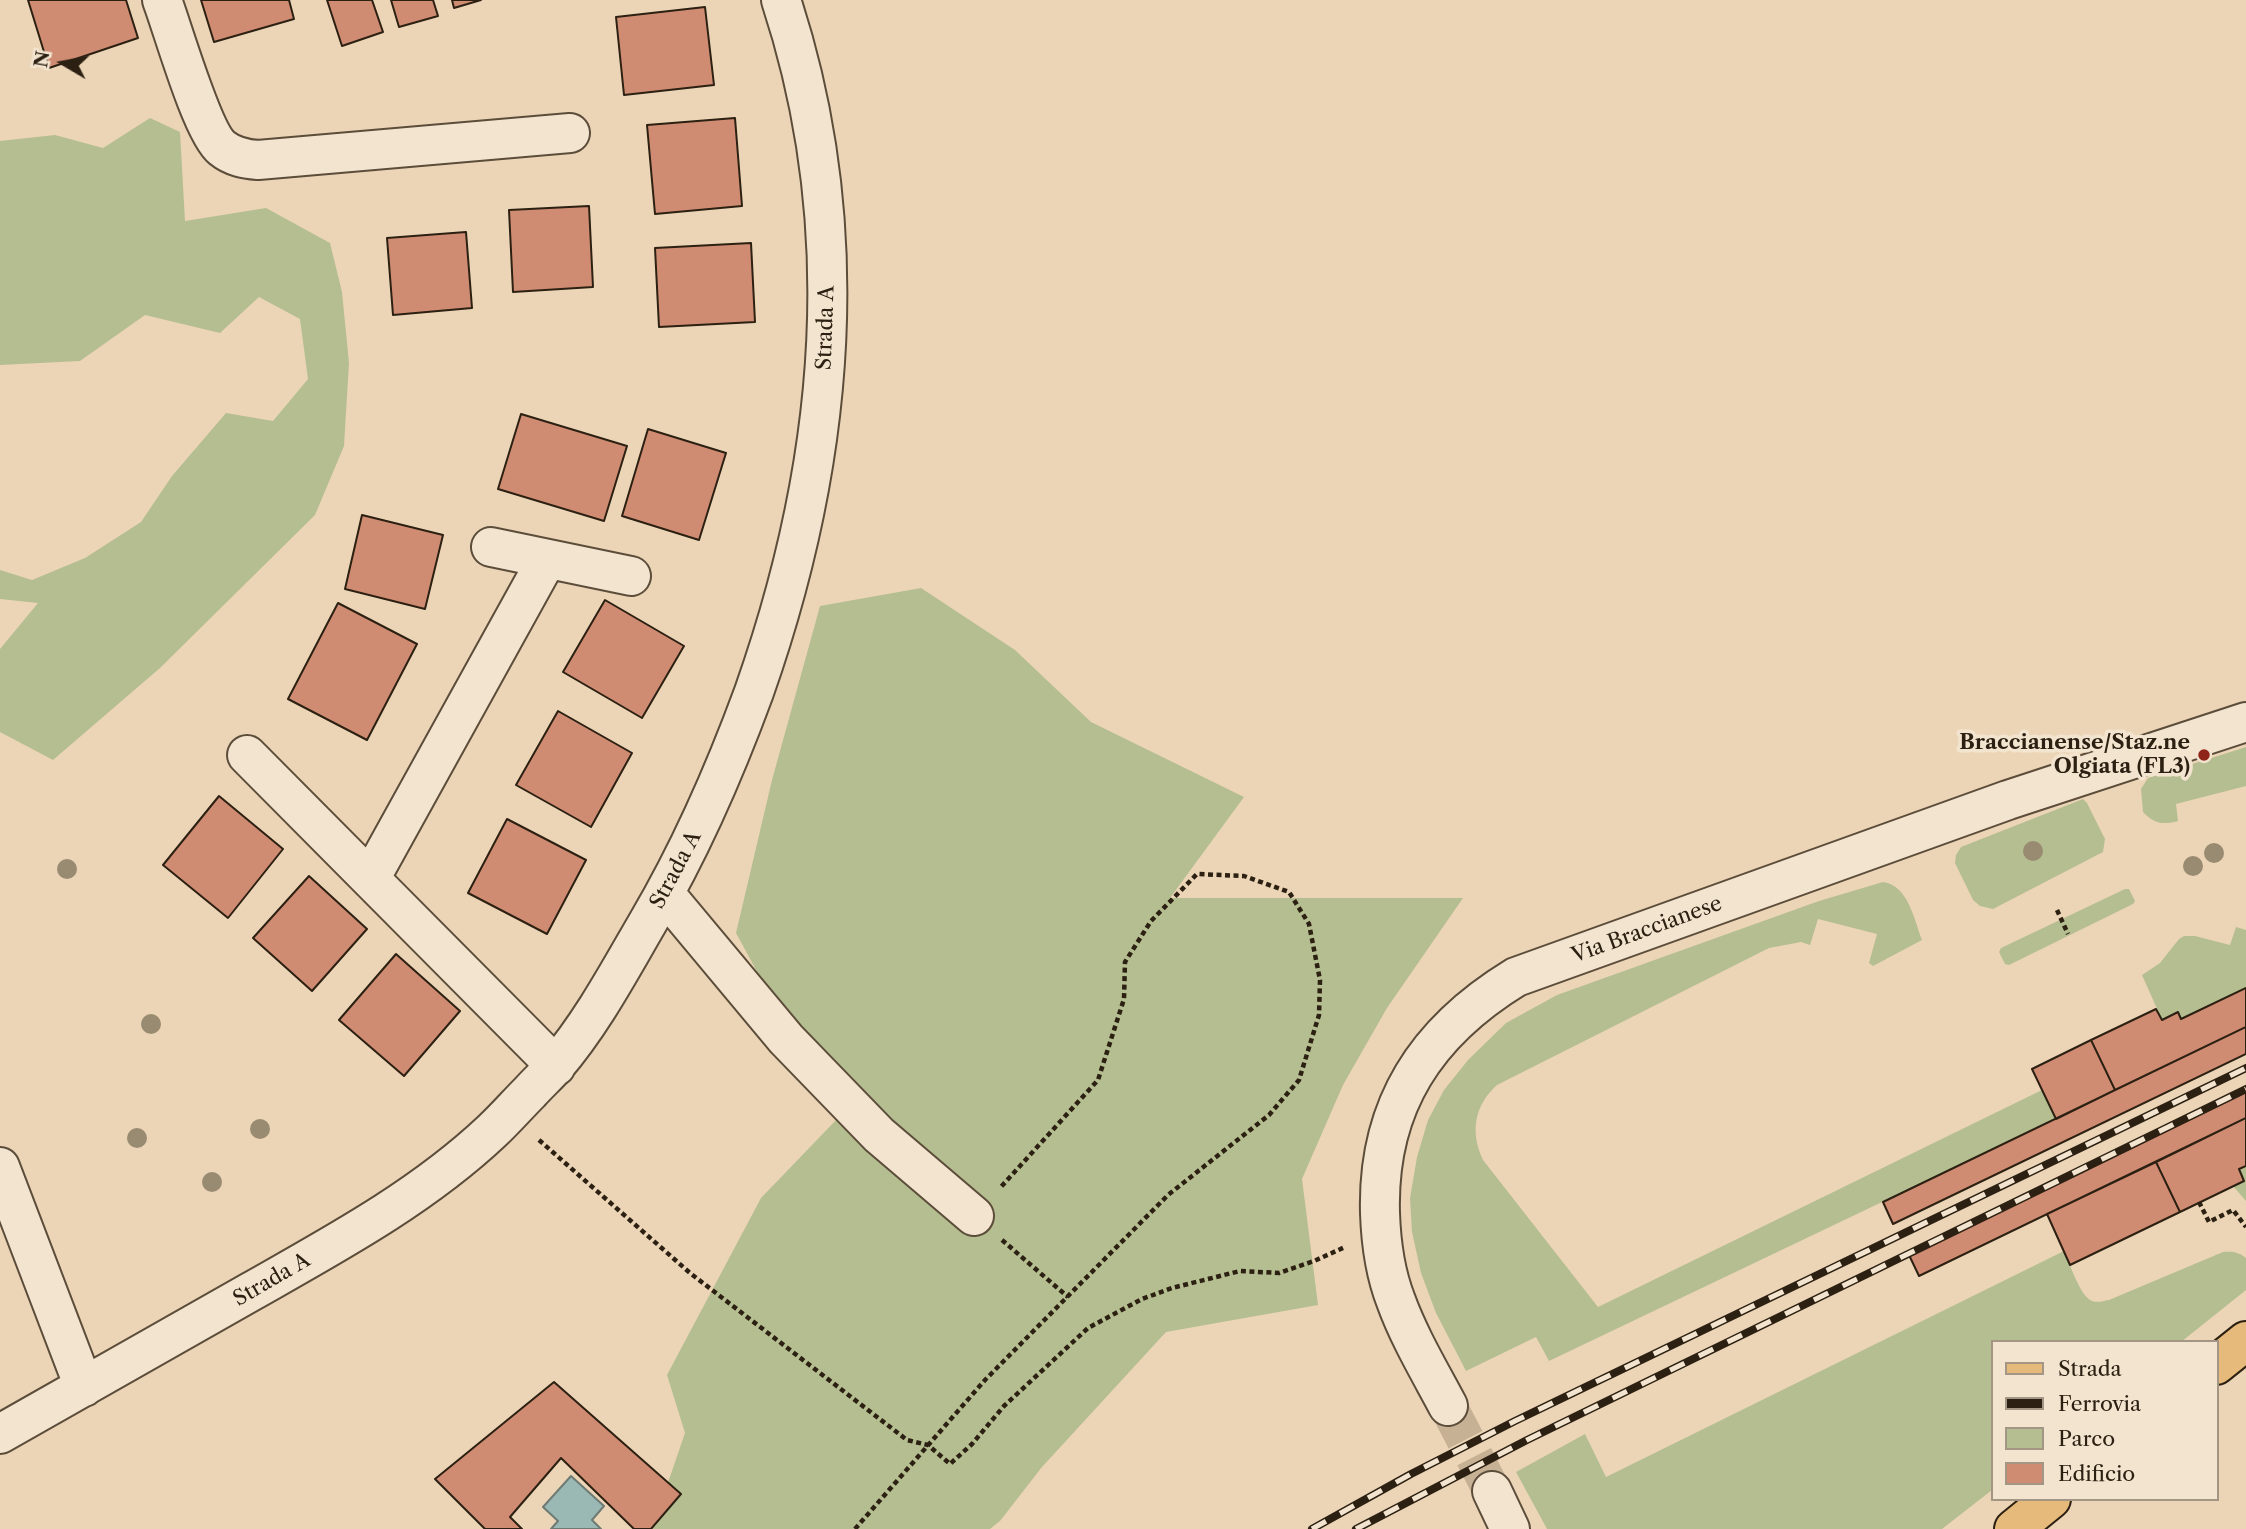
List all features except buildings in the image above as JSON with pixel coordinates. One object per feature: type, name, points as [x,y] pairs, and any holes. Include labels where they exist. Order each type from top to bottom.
[{"type":"main road","points":[[2218,1363],[2246,1341]]},
{"type":"main road","points":[[2014,1529],[2049,1501]]},
{"type":"street","points":[[162,0],[208,130],[222,148],[242,158],[272,159],[570,133]]},
{"type":"street","name":"Strada A","points":[[0,1434],[319,1253],[396,1206],[464,1155],[556,1066],[588,1022],[679,869],[743,722],[767,654],[791,575],[809,494],[822,407],[828,328],[824,197],[801,71],[781,0]]},
{"type":"street","points":[[491,547],[631,576]]},
{"type":"street","points":[[370,879],[547,559]]},
{"type":"street","name":"Via Braccianese","points":[[1448,1406],[1396,1302],[1380,1230],[1379,1191],[1385,1144],[1407,1083],[1429,1052],[1469,1010],[1504,984],[1541,968],[1936,825],[2109,765],[2246,722]]},
{"type":"street","points":[[247,755],[556,1066]]},
{"type":"street","points":[[665,894],[786,1039],[879,1135],[974,1216]]},
{"type":"street","points":[[0,1167],[83,1387]]},
{"type":"street","points":[[1492,1491],[1510,1529]]},
{"type":"path","points":[[855,1529],[985,1380],[1068,1297],[1168,1195],[1269,1115],[1299,1080],[1319,1015],[1320,980],[1309,924],[1289,892],[1244,876],[1197,874],[1151,921],[1125,962],[1124,999],[1098,1080],[974,1216],[1068,1297]]},
{"type":"path","points":[[2057,910],[2068,934]]},
{"type":"path","points":[[509,1114],[690,1273],[907,1440],[928,1445],[950,1464],[972,1444],[1004,1406],[1088,1328],[1142,1299],[1172,1288],[1240,1271],[1279,1273],[1314,1261],[1380,1230]]},
{"type":"path","points":[[2199,1202],[2209,1222],[2233,1210],[2246,1227]]},
{"type":"green space","points":[[150,118],[180,132],[185,221],[266,208],[330,243],[342,292],[349,363],[344,446],[315,515],[160,668],[53,760],[0,732],[0,649],[38,603],[0,599],[0,570],[32,580],[85,558],[141,522],[172,476],[226,413],[273,421],[308,379],[300,319],[259,297],[220,333],[145,315],[80,361],[0,365],[0,141],[55,135],[103,148]]},
{"type":"green space","points":[[921,588],[1015,650],[1091,722],[1244,797],[1170,898],[1463,898],[1387,1008],[1343,1085],[1302,1179],[1318,1305],[1166,1332],[1042,1467],[1000,1521],[990,1529],[652,1529],[685,1433],[667,1375],[761,1198],[864,1091],[793,1038],[736,933],[772,780],[820,606]]},
{"type":"green space","points":[[2246,747],[2246,786],[2176,804],[2178,821],[2159,822],[2143,812],[2141,789],[2148,778]]},
{"type":"green space","points":[[2083,799],[2105,839],[2103,852],[1993,909],[1980,906],[1973,900],[1955,863],[1961,847]]},
{"type":"green space","points":[[1883,882],[1892,884],[1904,896],[1922,940],[1873,966],[1869,963],[1877,934],[1818,919],[1810,945],[1801,942],[1769,948],[1497,1085],[1483,1102],[1476,1120],[1476,1139],[1483,1160],[1598,1307],[2042,1090],[2056,1119],[1549,1361],[1536,1337],[1466,1371],[1436,1313],[1421,1273],[1412,1232],[1410,1198],[1417,1157],[1428,1120],[1444,1090],[1468,1060],[1506,1023],[1557,995],[1819,901]]},
{"type":"green space","points":[[2129,889],[2135,901],[2133,904],[2009,965],[2005,964],[1999,952],[2001,948]]},
{"type":"green space","points":[[2236,927],[2246,930],[2246,988],[2181,1019],[2162,1020],[2142,975],[2160,963],[2184,936],[2195,936],[2230,945]]},
{"type":"green space","points":[[2246,1166],[2246,1201],[2233,1186],[2244,1181],[2239,1169]]},
{"type":"green space","points":[[2064,1251],[2079,1286],[2094,1302],[2109,1300],[2223,1252],[2238,1253],[2246,1258],[2246,1290],[2184,1340],[1990,1340],[1990,1492],[1942,1529],[1547,1529],[1516,1472],[1585,1434],[1606,1477]]},
{"type":"water","points":[[571,1476],[604,1506],[592,1520],[601,1529],[551,1529],[558,1521],[543,1507]]},
{"type":"tunnel","points":[[1448,1406],[1492,1491]]},
{"type":"railway","points":[[1312,1529],[1515,1421],[2246,1068]]},
{"type":"railway","points":[[1356,1529],[1527,1440],[2246,1089]]},
{"type":"place","name":"Braccianense/Staz.ne Olgiata (FL3)","points":[[2204,755]]}]
